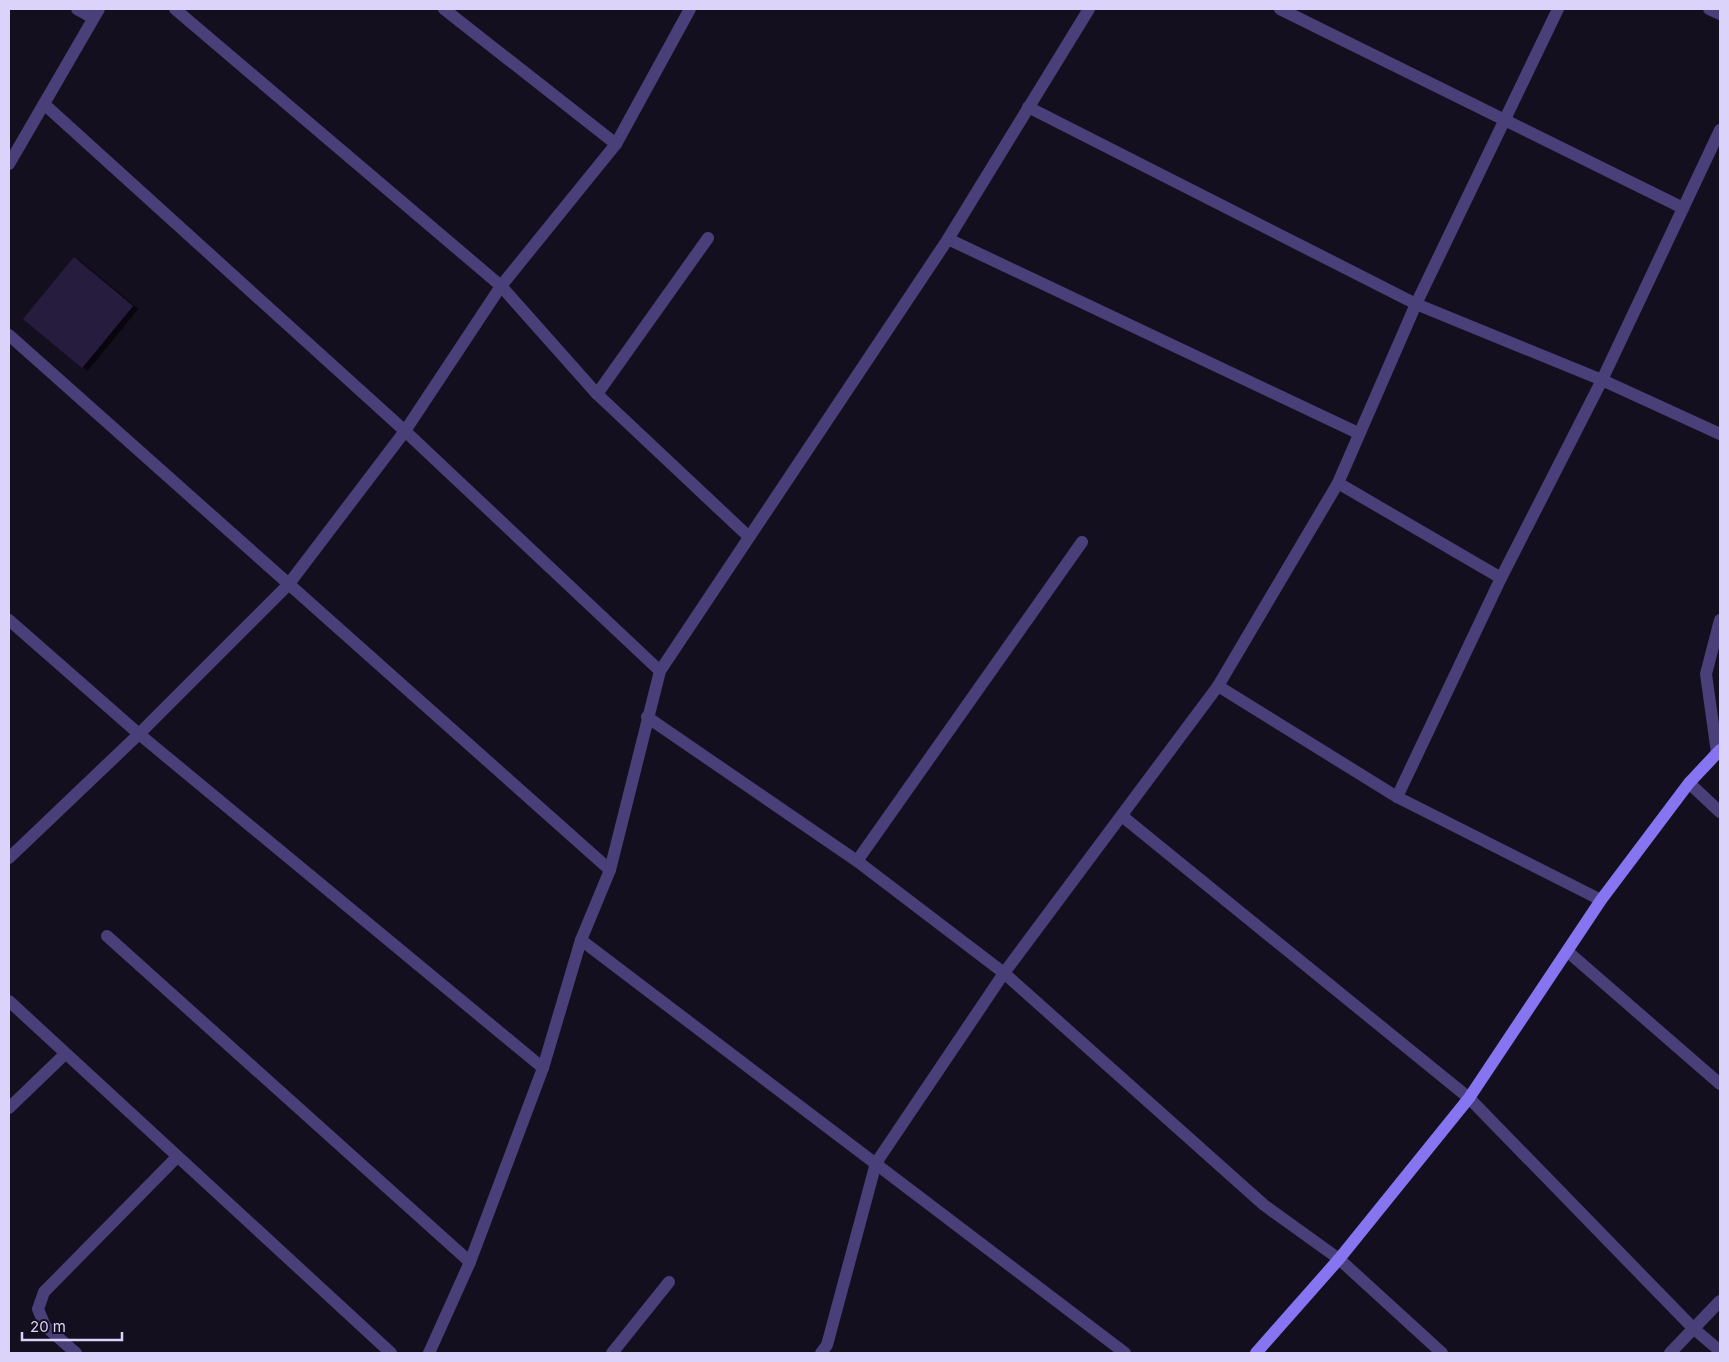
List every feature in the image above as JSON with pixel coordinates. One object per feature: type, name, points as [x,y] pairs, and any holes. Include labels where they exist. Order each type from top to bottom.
[{"type":"street","points":[[9,164],[96,13],[77,9]]},
{"type":"street","points":[[175,9],[502,286],[597,394],[749,537]]},
{"type":"street","points":[[444,9],[616,144]]},
{"type":"street","points":[[9,858],[139,734],[288,585],[405,431],[502,286],[616,144],[690,9]]},
{"type":"street","points":[[428,1353],[470,1262],[543,1068],[581,940],[610,870],[660,671],[948,239],[1089,9]]},
{"type":"street","points":[[1280,9],[1683,208]]},
{"type":"street","points":[[821,1353],[827,1345],[876,1163],[1004,973],[1218,686],[1338,483],[1358,433],[1416,304],[1558,9]]},
{"type":"street","points":[[1709,9],[1720,14]]},
{"type":"street","points":[[44,104],[405,431],[660,671]]},
{"type":"street","points":[[1028,107],[1416,304],[1602,380],[1720,434]]},
{"type":"street","points":[[1397,797],[1501,578],[1602,380],[1720,130]]},
{"type":"street","points":[[597,394],[708,238]]},
{"type":"street","points":[[948,239],[1358,433]]},
{"type":"street","points":[[9,335],[610,870]]},
{"type":"street","points":[[1338,483],[1501,578]]},
{"type":"street","points":[[857,861],[1082,542]]},
{"type":"street","points":[[9,620],[139,734],[543,1068]]},
{"type":"street","points":[[1256,1353],[1339,1259],[1469,1098],[1601,900],[1689,783],[1719,752],[1706,674],[1720,620]]},
{"type":"street","points":[[1218,686],[1397,797],[1601,900]]},
{"type":"street","points":[[647,717],[857,861],[1004,973],[1264,1205],[1339,1259],[1442,1353]]},
{"type":"street","points":[[1689,783],[1720,812]]},
{"type":"street","points":[[1122,816],[1469,1098],[1693,1328],[1720,1351]]},
{"type":"street","points":[[107,936],[470,1262]]},
{"type":"street","points":[[581,940],[1124,1353]]},
{"type":"street","points":[[1568,951],[1720,1084]]},
{"type":"street","points":[[9,1001],[391,1353]]},
{"type":"street","points":[[9,1108],[65,1054]]},
{"type":"street","points":[[76,1353],[45,1326],[38,1309],[44,1292],[177,1157]]},
{"type":"street","points":[[612,1353],[669,1282]]},
{"type":"street","points":[[1670,1353],[1720,1301]]},
{"type":"building","points":[[74,257],[133,306],[82,368],[23,319]]}]
